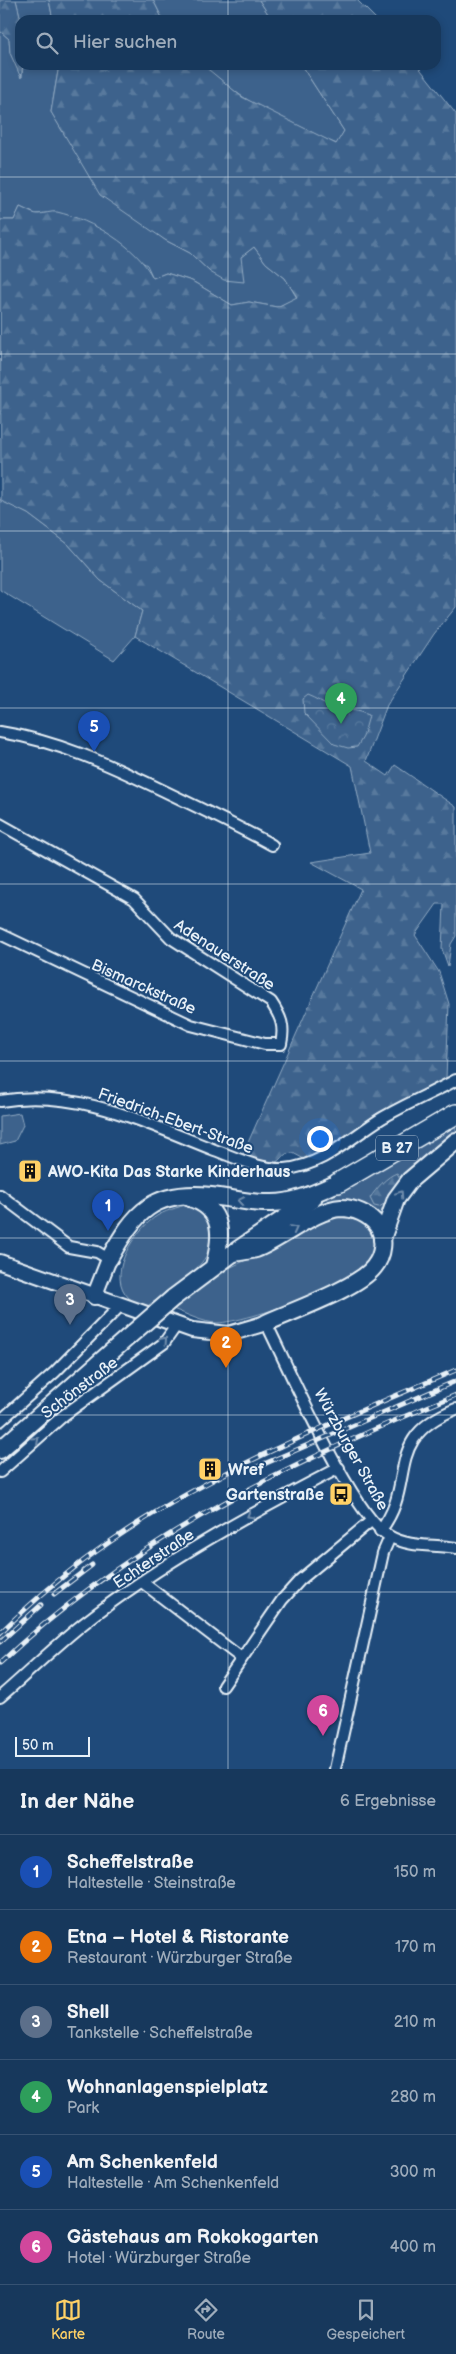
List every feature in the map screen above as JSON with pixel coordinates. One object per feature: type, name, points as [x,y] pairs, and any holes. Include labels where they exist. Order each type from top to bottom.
[{"type":"highway","name":"B 27","points":[[338,1183],[456,1114]]},
{"type":"main road","points":[[382,1239],[396,1199],[405,1186],[456,1141]]},
{"type":"main road","points":[[109,1259],[126,1232],[149,1205],[167,1198],[210,1196],[249,1203],[274,1204],[308,1196],[338,1183]]},
{"type":"main road","name":"B 27","points":[[0,1450],[127,1338],[214,1266],[338,1183]]},
{"type":"main road","points":[[185,1197],[202,1202],[216,1219],[220,1232],[220,1245],[214,1266]]},
{"type":"main road","points":[[233,1253],[255,1249],[318,1216],[339,1208],[352,1209],[368,1215],[378,1226],[382,1239],[382,1252],[373,1268],[360,1278],[266,1322]]},
{"type":"street","points":[[0,732],[24,736],[88,756],[220,818],[272,845]]},
{"type":"street","name":"Adenauerstraße","points":[[0,824],[134,899],[171,938],[271,1002],[282,1018],[284,1032],[281,1044]]},
{"type":"street","name":"Bismarckstraße","points":[[0,934],[191,1025],[265,1044],[281,1044]]},
{"type":"street","name":"Friedrich-Ebert-Straße","points":[[0,1101],[38,1096],[70,1100],[110,1110],[251,1164],[285,1169],[316,1160],[380,1119],[456,1080]]},
{"type":"street","points":[[0,1195],[70,1246],[97,1252],[109,1259],[94,1297]]},
{"type":"street","points":[[0,1262],[176,1326],[212,1334],[229,1334],[266,1322]]},
{"type":"street","points":[[0,1421],[55,1372],[120,1306]]},
{"type":"street","name":"Würzburger Straße","points":[[266,1322],[339,1468],[371,1521],[380,1531],[390,1537],[422,1546],[456,1548]]},
{"type":"street","name":"Schönstraße","points":[[0,1472],[64,1415],[164,1343],[176,1326]]},
{"type":"street","points":[[380,1531],[392,1510],[409,1444],[419,1429],[444,1413],[456,1409]]},
{"type":"street","name":"Echterstraße","points":[[0,1697],[83,1625],[186,1552],[250,1515],[339,1468]]},
{"type":"street","points":[[223,1686],[240,1658],[282,1600],[300,1580],[371,1521]]},
{"type":"street","points":[[335,1769],[383,1552],[390,1537]]},
{"type":"street","points":[[142,1582],[240,1658]]},
{"type":"green space","points":[[0,0],[16,0],[20,15],[15,15],[15,64],[10,53],[9,39],[0,31]]},
{"type":"green space","points":[[16,0],[49,0],[52,15],[20,15]]},
{"type":"green space","points":[[49,0],[153,0],[160,15],[52,15]]},
{"type":"green space","points":[[153,0],[259,0],[269,15],[160,15]]},
{"type":"green space","points":[[259,0],[357,0],[372,15],[269,15]]},
{"type":"green space","points":[[0,31],[9,39],[10,53],[15,63],[15,70],[18,70],[22,77],[23,70],[58,70],[51,112],[73,148],[142,222],[165,240],[190,253],[210,272],[241,257],[254,247],[266,263],[285,278],[297,298],[277,307],[249,302],[232,305],[192,281],[166,273],[153,278],[147,265],[55,212],[36,214],[20,207],[14,220],[0,220]]},
{"type":"green space","points":[[17,70],[22,70],[21,78]]},
{"type":"green space","points":[[58,70],[209,70],[242,97],[336,144],[344,131],[304,70],[421,70],[456,114],[456,607],[434,634],[387,705],[366,761],[388,776],[395,765],[456,807],[456,936],[451,944],[448,966],[442,949],[444,904],[437,904],[415,935],[439,972],[449,1004],[446,1078],[376,1114],[324,1153],[304,1159],[293,1153],[286,1154],[274,1164],[242,1156],[361,889],[311,862],[370,853],[352,766],[135,636],[142,611],[100,580],[68,544],[28,514],[1,501],[0,220],[14,220],[20,207],[36,214],[55,212],[85,221],[125,245],[146,266],[153,278],[166,273],[192,281],[232,305],[249,302],[277,307],[297,297],[285,278],[266,263],[254,247],[241,257],[244,282],[224,280],[210,272],[190,253],[165,240],[100,195],[51,112]]},
{"type":"green space","points":[[208,70],[304,70],[344,131],[337,144],[301,129],[249,101]]},
{"type":"green space","points":[[0,499],[28,514],[68,544],[100,580],[142,611],[135,636],[114,660],[0,590]]},
{"type":"green space","points":[[308,695],[331,706],[361,712],[369,716],[363,737],[357,747],[348,748],[334,744],[304,713],[303,699]]},
{"type":"green space","points":[[20,1113],[23,1125],[15,1141],[0,1145],[0,1116]]},
{"type":"green space","points":[[456,1119],[456,1136],[383,1220],[329,1206],[327,1199]]},
{"type":"green space","points":[[397,1173],[401,1180],[384,1204],[379,1207],[374,1206],[370,1198],[386,1180]]},
{"type":"green space","points":[[185,1205],[196,1207],[206,1217],[212,1234],[210,1247],[204,1259],[194,1271],[146,1307],[129,1298],[123,1289],[120,1279],[124,1257],[136,1236],[150,1221],[162,1213]]},
{"type":"green space","points":[[353,1214],[371,1226],[375,1248],[373,1256],[364,1267],[348,1278],[302,1299],[253,1316],[232,1321],[206,1322],[173,1309],[205,1283],[227,1269],[272,1248],[330,1216]]},
{"type":"railway","points":[[0,1633],[53,1585],[96,1551],[192,1491],[279,1447],[456,1370]]},
{"type":"railway","points":[[257,1467],[456,1381]]},
{"type":"railway","points":[[0,1663],[51,1618],[104,1578],[159,1541],[215,1508],[332,1448],[456,1395]]},
{"type":"railway","points":[[54,1594],[92,1565]]},
{"type":"railway","points":[[0,1642],[41,1605]]},
{"type":"place","name":"Wohnanlagenspielplatz","points":[[341,724]]},
{"type":"place","name":"Am Schenkenfeld","points":[[94,752]]},
{"type":"place","name":"AWO-Kita Das Starke Kinderhaus","points":[[30,1171]]},
{"type":"place","name":"Scheffelstraße","points":[[108,1231]]},
{"type":"place","name":"Shell","points":[[70,1325]]},
{"type":"place","name":"Etna – Hotel & Ristorante","points":[[226,1368]]},
{"type":"place","name":"Wref","points":[[210,1469]]},
{"type":"place","name":"Gartenstraße","points":[[341,1494]]},
{"type":"place","name":"Gästehaus am Rokokogarten","points":[[323,1736]]}]
